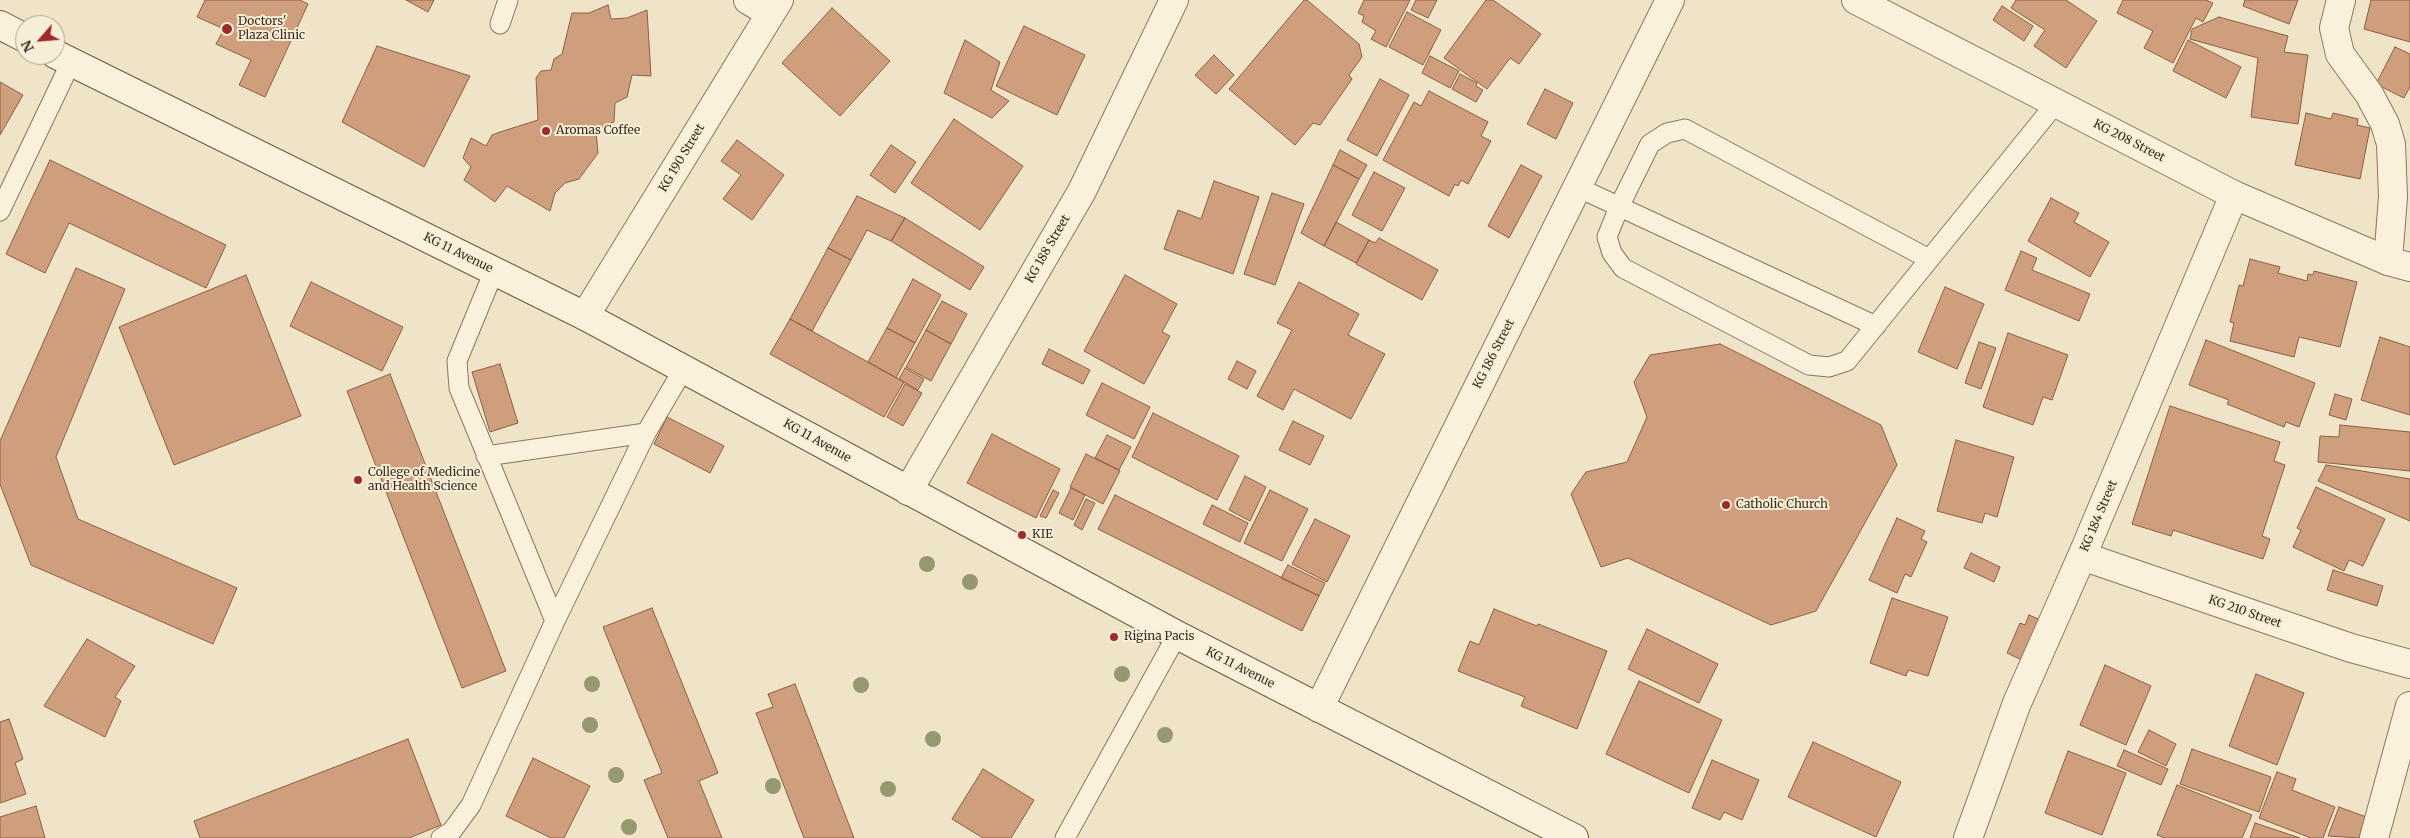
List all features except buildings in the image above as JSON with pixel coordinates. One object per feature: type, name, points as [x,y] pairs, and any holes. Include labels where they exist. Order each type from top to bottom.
[{"type":"street","name":"KG 188 Street","points":[[908,491],[1082,191],[1174,0]]},
{"type":"street","name":"KG 186 Street","points":[[1319,708],[1670,0]]},
{"type":"street","name":"KG 208 Street","points":[[1856,0],[2234,195],[2399,264]]},
{"type":"street","points":[[2341,0],[2334,28],[2340,54],[2368,94],[2385,124],[2392,144],[2392,197],[2399,264]]},
{"type":"street","name":"KG 190 Street","points":[[585,316],[766,4]]},
{"type":"street","points":[[0,25],[15,33]]},
{"type":"street","name":"KG 11 Avenue","points":[[65,59],[585,316],[1177,635],[1574,838]]},
{"type":"street","name":"KG 184 Street","points":[[1968,838],[2017,703],[2082,556],[2234,195]]},
{"type":"street","name":"KG 210 Street","points":[[2082,556],[2351,648],[2410,664]]},
{"type":"street","points":[[2374,838],[2410,706]]},
{"type":"lane","points":[[500,24],[508,0]]},
{"type":"lane","points":[[0,211],[60,65]]},
{"type":"lane","points":[[1929,259],[1685,129],[1667,133],[1650,144],[1619,207],[1607,237],[1612,253],[1623,268],[1810,365],[1829,367],[1847,361],[2056,103]]},
{"type":"lane","points":[[1577,187],[1876,326]]},
{"type":"lane","points":[[494,271],[457,361],[459,388],[555,621]]},
{"type":"lane","points":[[441,838],[452,831],[471,805],[555,621],[646,432],[684,368]]},
{"type":"lane","points":[[486,456],[646,432]]},
{"type":"lane","points":[[1065,838],[1177,635]]},
{"type":"place","name":"Doctors' Plaza Clinic","points":[[227,29]]},
{"type":"place","name":"Aromas Coffee","points":[[546,131]]},
{"type":"place","name":"College of Medicine and Health Science","points":[[358,480]]},
{"type":"place","name":"Catholic Church","points":[[1726,505]]},
{"type":"place","name":"KIE","points":[[1022,535]]},
{"type":"place","name":"Rigina Pacis","points":[[1114,637]]}]
